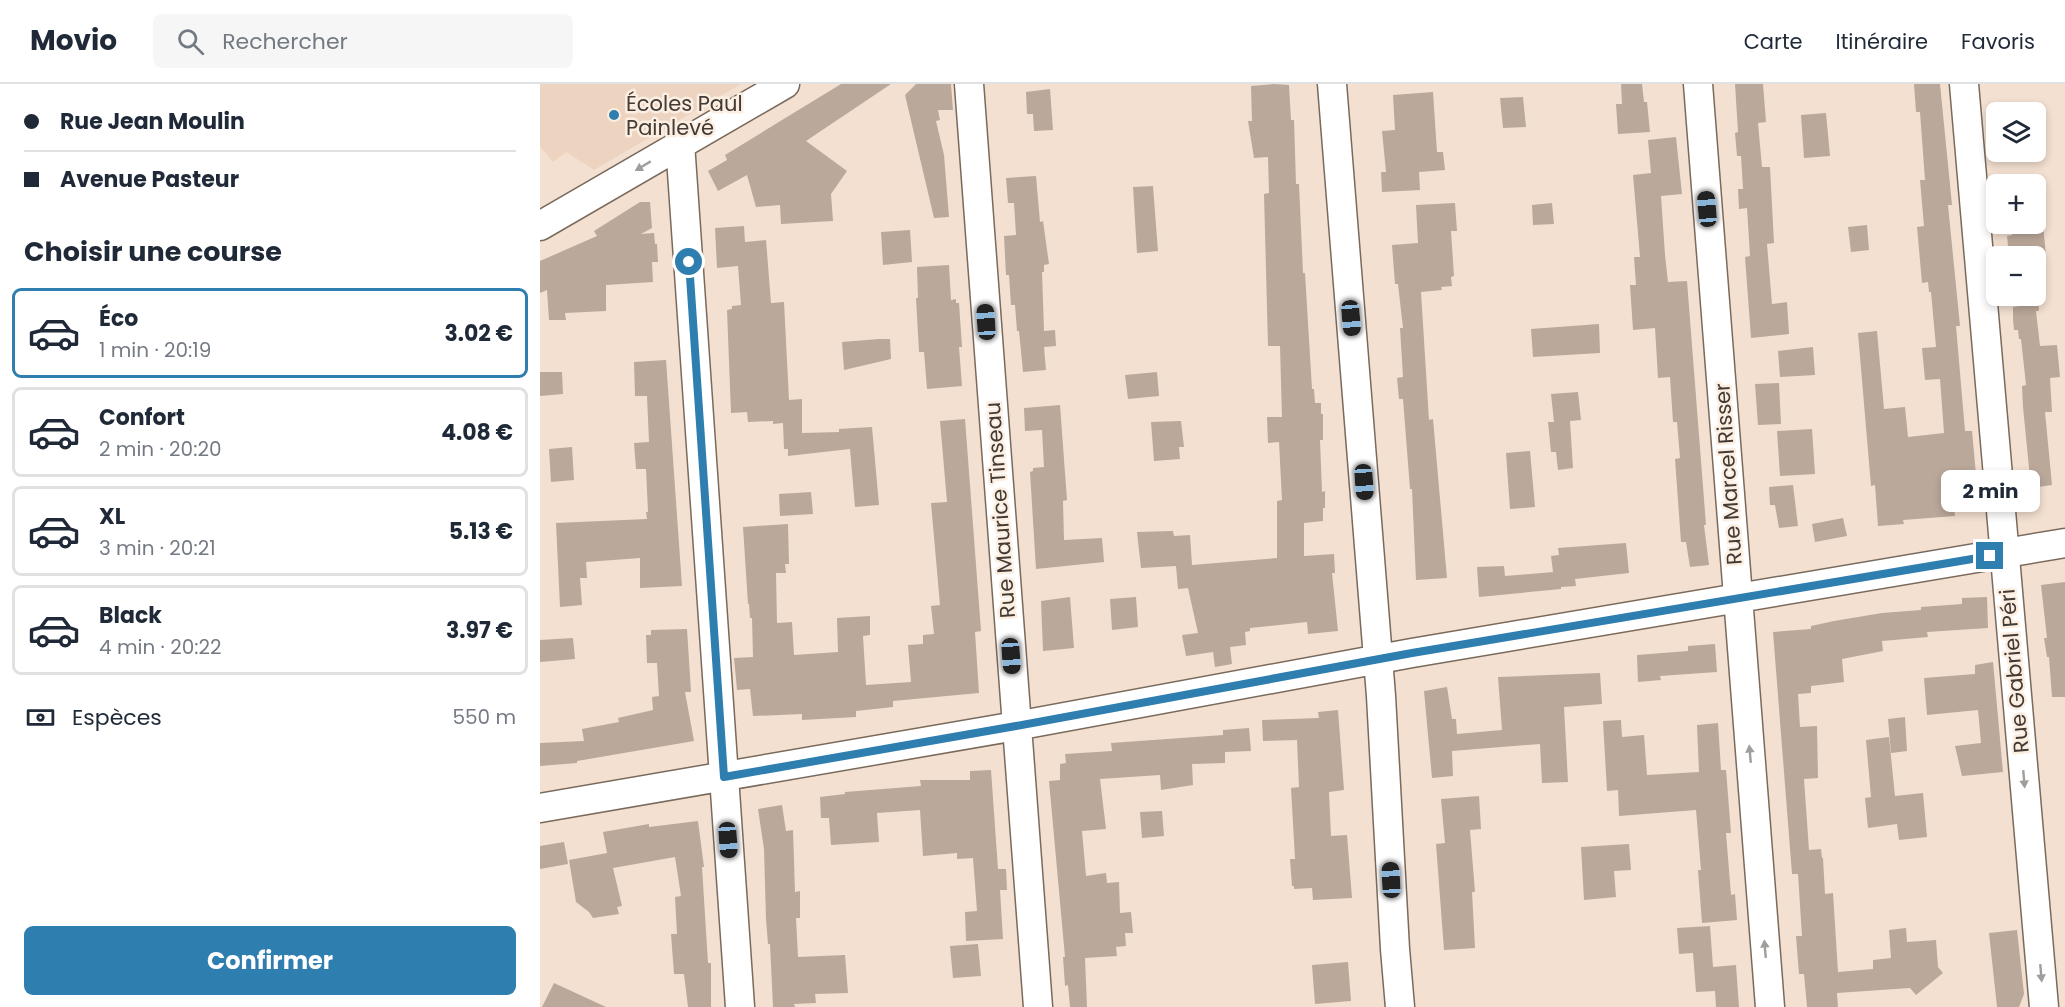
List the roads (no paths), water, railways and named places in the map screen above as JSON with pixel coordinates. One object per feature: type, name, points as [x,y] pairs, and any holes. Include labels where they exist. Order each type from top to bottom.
[{"type":"street","points":[[540,226],[785,84]]},
{"type":"street","name":"Rue Maurice Tinseau","points":[[969,84],[1038,1007]]},
{"type":"street","points":[[1332,84],[1378,659],[1400,1007]]},
{"type":"street","name":"Rue Marcel Risser","points":[[1698,84],[1770,1007]]},
{"type":"street","name":"Rue Gabriel Péri","points":[[1964,84],[2044,1007]]},
{"type":"street","points":[[680,143],[740,1007]]},
{"type":"street","points":[[540,808],[1016,726],[1378,659],[2065,543]]},
{"type":"place","name":"Écoles Paul Painlevé","points":[[614,115]]}]
